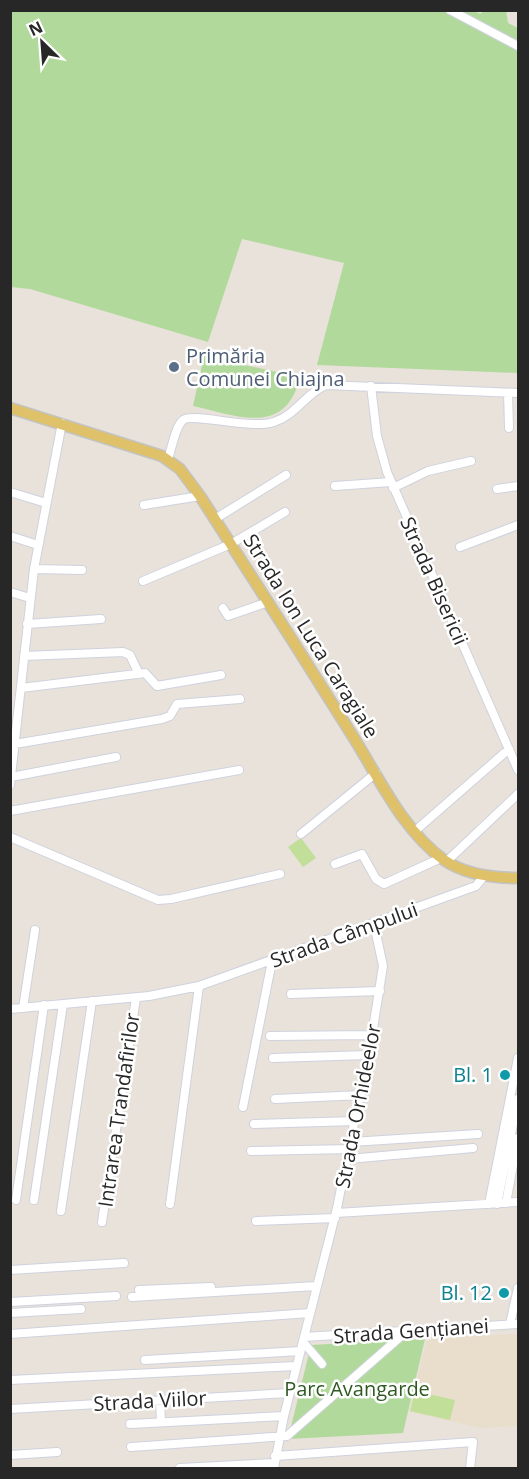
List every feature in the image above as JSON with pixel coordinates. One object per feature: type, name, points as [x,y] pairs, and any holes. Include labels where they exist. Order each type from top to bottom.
[{"type":"main road","name":"Strada Ion Luca Caragiale","points":[[10,408],[168,459],[185,474],[415,831],[444,860],[484,876],[519,878]]},
{"type":"street","points":[[450,10],[519,46]]},
{"type":"street","points":[[168,459],[181,424],[187,418],[198,417],[235,424],[262,425],[288,415],[314,392],[326,385],[519,393]]},
{"type":"street","name":"Strada Bisericii","points":[[371,386],[377,436],[392,485],[519,770]]},
{"type":"street","points":[[508,393],[509,429]]},
{"type":"street","points":[[10,785],[34,569],[62,423]]},
{"type":"street","points":[[335,486],[392,485],[428,471],[471,461]]},
{"type":"street","points":[[215,519],[286,476]]},
{"type":"street","points":[[497,489],[519,486]]},
{"type":"street","points":[[10,492],[46,503]]},
{"type":"street","points":[[144,505],[200,496]]},
{"type":"street","points":[[143,581],[231,544],[285,512]]},
{"type":"street","points":[[460,547],[519,525]]},
{"type":"street","points":[[10,536],[38,545]]},
{"type":"street","points":[[34,569],[82,570]]},
{"type":"street","points":[[10,592],[30,598]]},
{"type":"street","points":[[223,608],[228,616],[268,602]]},
{"type":"street","points":[[27,624],[101,619]]},
{"type":"street","points":[[24,656],[123,652],[130,655],[139,674]]},
{"type":"street","points":[[10,690],[21,691],[139,674],[148,674],[157,686],[221,675]]},
{"type":"street","points":[[14,738],[162,719],[170,716],[177,704],[240,699]]},
{"type":"street","points":[[415,831],[510,749]]},
{"type":"street","points":[[11,775],[116,757]]},
{"type":"street","points":[[10,811],[239,770]]},
{"type":"street","points":[[301,834],[376,773]]},
{"type":"street","points":[[336,864],[362,854],[376,879],[384,884],[444,860],[519,794]]},
{"type":"street","points":[[10,837],[163,900],[280,874]]},
{"type":"street","name":"Strada Câmpului","points":[[10,1009],[136,998],[199,986],[476,886],[484,876]]},
{"type":"street","name":"Strada Orhideelor","points":[[274,1462],[278,1437],[335,1216],[361,1095],[380,991],[383,961],[374,924]]},
{"type":"street","points":[[23,1008],[35,930]]},
{"type":"street","points":[[243,1107],[272,961]]},
{"type":"street","points":[[170,1204],[199,986]]},
{"type":"street","points":[[291,994],[380,991]]},
{"type":"street","name":"Intrarea Trandafirilor","points":[[102,1222],[136,998]]},
{"type":"street","points":[[61,1211],[92,1001]]},
{"type":"street","points":[[34,1200],[63,1004]]},
{"type":"street","points":[[16,1200],[44,1005]]},
{"type":"street","points":[[270,1036],[372,1035]]},
{"type":"street","points":[[273,1058],[368,1055]]},
{"type":"street","points":[[497,1204],[519,1058]]},
{"type":"street","points":[[275,1100],[361,1095]]},
{"type":"street","points":[[497,1204],[519,1099]]},
{"type":"street","points":[[254,1124],[356,1121]]},
{"type":"street","points":[[251,1151],[478,1134]]},
{"type":"street","points":[[497,1204],[519,1138]]},
{"type":"street","points":[[348,1159],[473,1148]]},
{"type":"street","points":[[256,1221],[519,1202]]},
{"type":"street","points":[[10,1270],[124,1263]]},
{"type":"street","points":[[136,1294],[317,1284]]},
{"type":"street","points":[[514,1324],[519,1288]]},
{"type":"street","points":[[10,1302],[116,1296]]},
{"type":"street","points":[[10,1314],[81,1309]]},
{"type":"street","points":[[10,1334],[310,1313]]},
{"type":"street","name":"Strada Gențianei","points":[[145,1360],[407,1331],[514,1324]]},
{"type":"street","points":[[131,1447],[278,1437],[291,1433],[407,1331]]},
{"type":"street","points":[[302,1343],[322,1364]]},
{"type":"street","points":[[10,1380],[296,1366]]},
{"type":"street","name":"Strada Viilor","points":[[10,1409],[289,1393]]},
{"type":"street","points":[[160,1401],[161,1422]]},
{"type":"street","points":[[130,1424],[284,1416]]},
{"type":"street","points":[[180,1468],[274,1462],[473,1442],[470,1468]]},
{"type":"street","points":[[10,1455],[57,1452]]},
{"type":"shaded area","points":[[518,1334],[518,1426],[481,1428],[409,1412],[427,1338]]},
{"type":"green space","points":[[473,10],[480,14],[484,11],[506,10],[508,23],[518,28],[518,373],[317,365],[344,263],[242,239],[208,342],[30,289],[11,287],[11,11]]},
{"type":"green space","points":[[204,356],[300,377],[293,396],[284,408],[272,415],[258,418],[226,414],[193,406]]},
{"type":"green space","points":[[301,838],[316,858],[303,867],[288,847]]},
{"type":"green space","name":"Parc Avangarde","points":[[425,1339],[403,1433],[288,1439],[311,1345]]},
{"type":"green space","points":[[415,1391],[455,1400],[450,1420],[410,1411]]},
{"type":"place","name":"Primăria Comunei Chiajna","points":[[174,367]]},
{"type":"place","name":"Bl. 1","points":[[505,1075]]},
{"type":"place","name":"Bl. 12","points":[[504,1293]]}]
